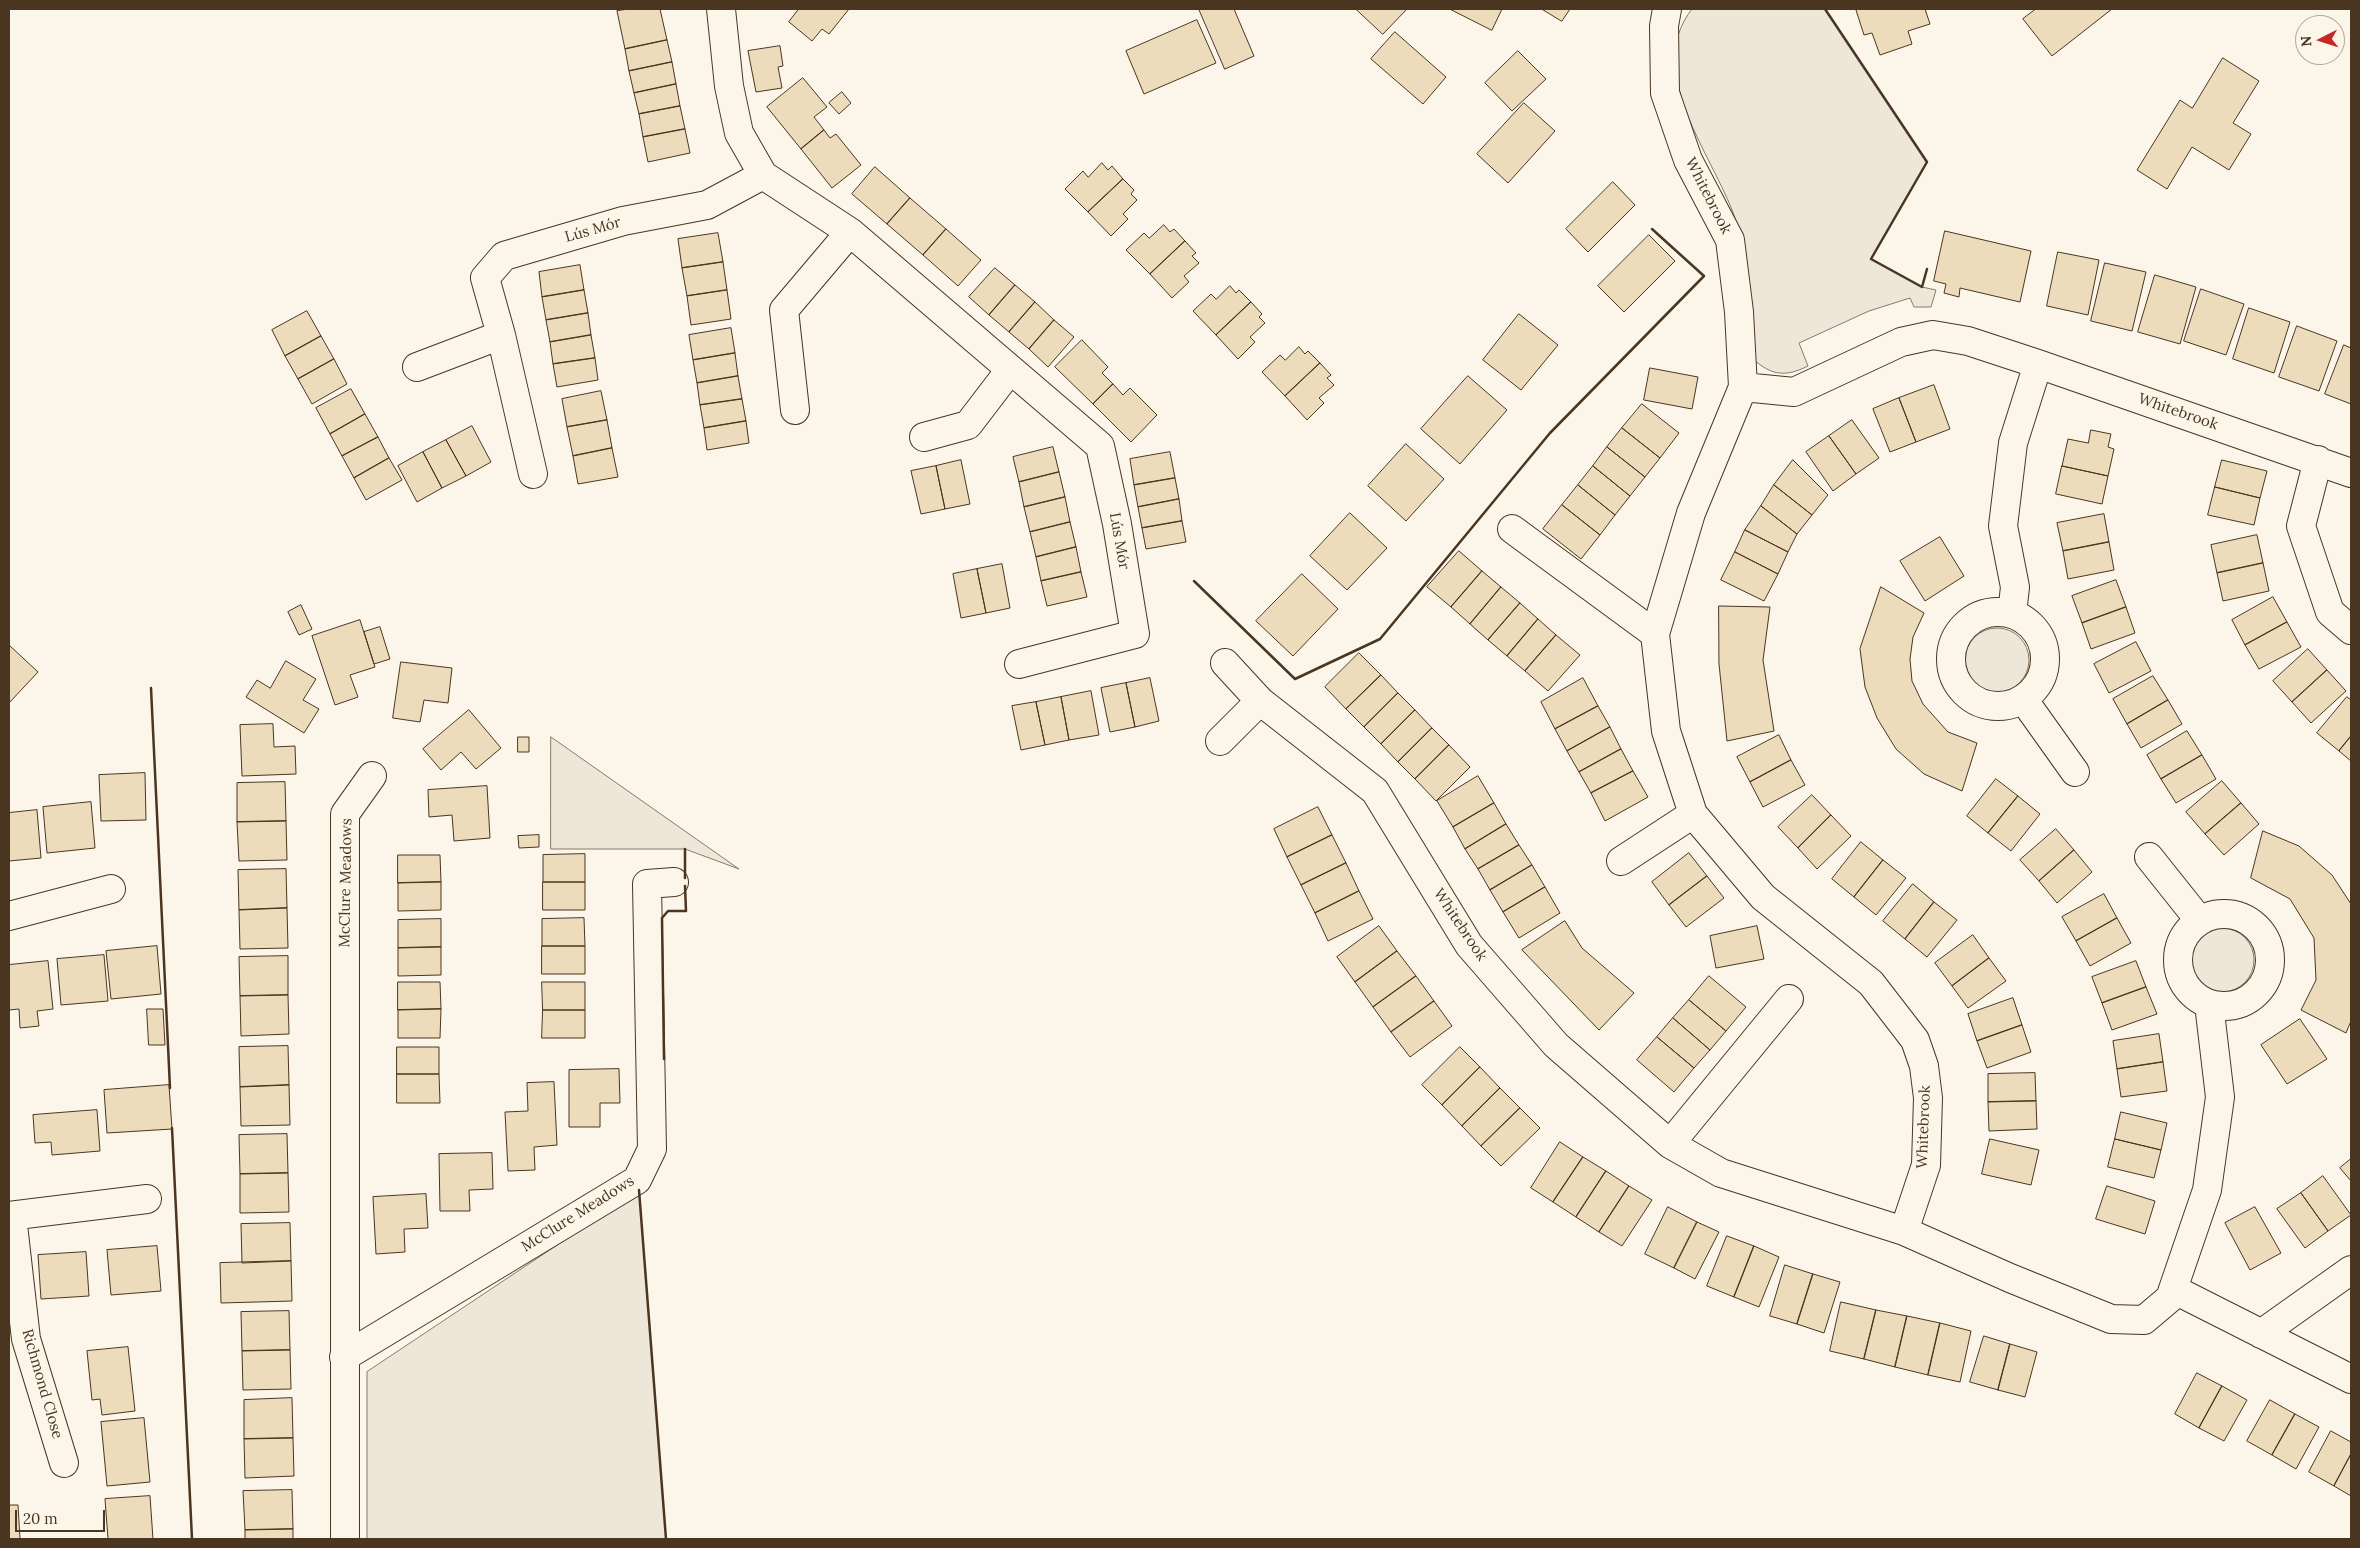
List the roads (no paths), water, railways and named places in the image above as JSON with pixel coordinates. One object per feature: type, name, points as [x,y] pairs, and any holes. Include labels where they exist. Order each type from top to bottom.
[{"type":"street","name":"Lús Mór","points":[[721,9],[729,86],[739,133],[763,175],[850,232],[1100,446],[1117,524],[1135,634],[1020,664]]},
{"type":"street","name":"Whitebrook","points":[[1667,9],[1664,26],[1665,93],[1688,160],[1730,240],[1739,312],[1743,387],[1692,513],[1655,634],[1666,731],[1693,814],[1763,897],[1871,984],[1915,1040],[1924,1066],[1928,1098],[1926,1165],[1904,1231]]},
{"type":"street","name":"Lús Mór","points":[[534,474],[501,335],[485,278],[504,256],[623,221],[707,205],[763,175]]},
{"type":"street","points":[[795,410],[784,310],[850,232]]},
{"type":"street","points":[[417,367],[501,335]]},
{"type":"street","name":"Whitebrook","points":[[1743,387],[1794,392],[1901,342],[1933,335],[1968,342],[2038,364],[2351,473]]},
{"type":"street","points":[[2012,614],[2015,587],[2004,526],[2013,443],[2038,364]]},
{"type":"street","points":[[924,437],[968,425],[1010,370]]},
{"type":"street","points":[[2318,460],[2301,526],[2330,612],[2351,630]]},
{"type":"street","points":[[1512,529],[1655,634]]},
{"type":"street","points":[[1996,612],[2012,614],[2025,621],[2036,632],[2043,646],[2045,661],[2042,676],[2034,689],[2023,699],[2009,706],[1993,707],[1978,702],[1965,693],[1955,680],[1951,666],[1951,650],[1957,635],[1967,623],[1981,615],[1996,612]]},
{"type":"street","name":"Whitebrook","points":[[1225,663],[1260,701],[1375,791],[1469,945],[1556,1045],[1670,1144],[1721,1172],[1904,1231],[2010,1278],[2111,1319],[2144,1320],[2170,1298],[2207,1190],[2220,1097],[2209,1004]]},
{"type":"street","points":[[2023,699],[2076,772]]},
{"type":"street","points":[[1220,741],[1260,701]]},
{"type":"street","name":"McClure Meadows","points":[[345,1539],[345,814],[372,776]]},
{"type":"street","points":[[1621,861],[1693,814]]},
{"type":"street","points":[[2149,856],[2200,921]]},
{"type":"street","name":"McClure Meadows","points":[[344,1357],[637,1180],[652,1149],[646,884],[674,882]]},
{"type":"street","points":[[9,916],[110,889]]},
{"type":"street","points":[[2230,914],[2244,918],[2262,934],[2271,955],[2270,971],[2264,985],[2253,997],[2240,1004],[2224,1007],[2209,1004],[2196,997],[2186,986],[2179,973],[2178,958],[2181,943],[2188,931],[2200,921],[2214,915],[2230,914]]},
{"type":"street","points":[[1670,1144],[1790,999]]},
{"type":"street","points":[[11,1216],[147,1199]]},
{"type":"street","name":"Richmond Close","points":[[11,1216],[26,1339],[64,1463]]},
{"type":"street","points":[[2261,1334],[2351,1270]]},
{"type":"street","points":[[2173,1289],[2351,1379]]}]
